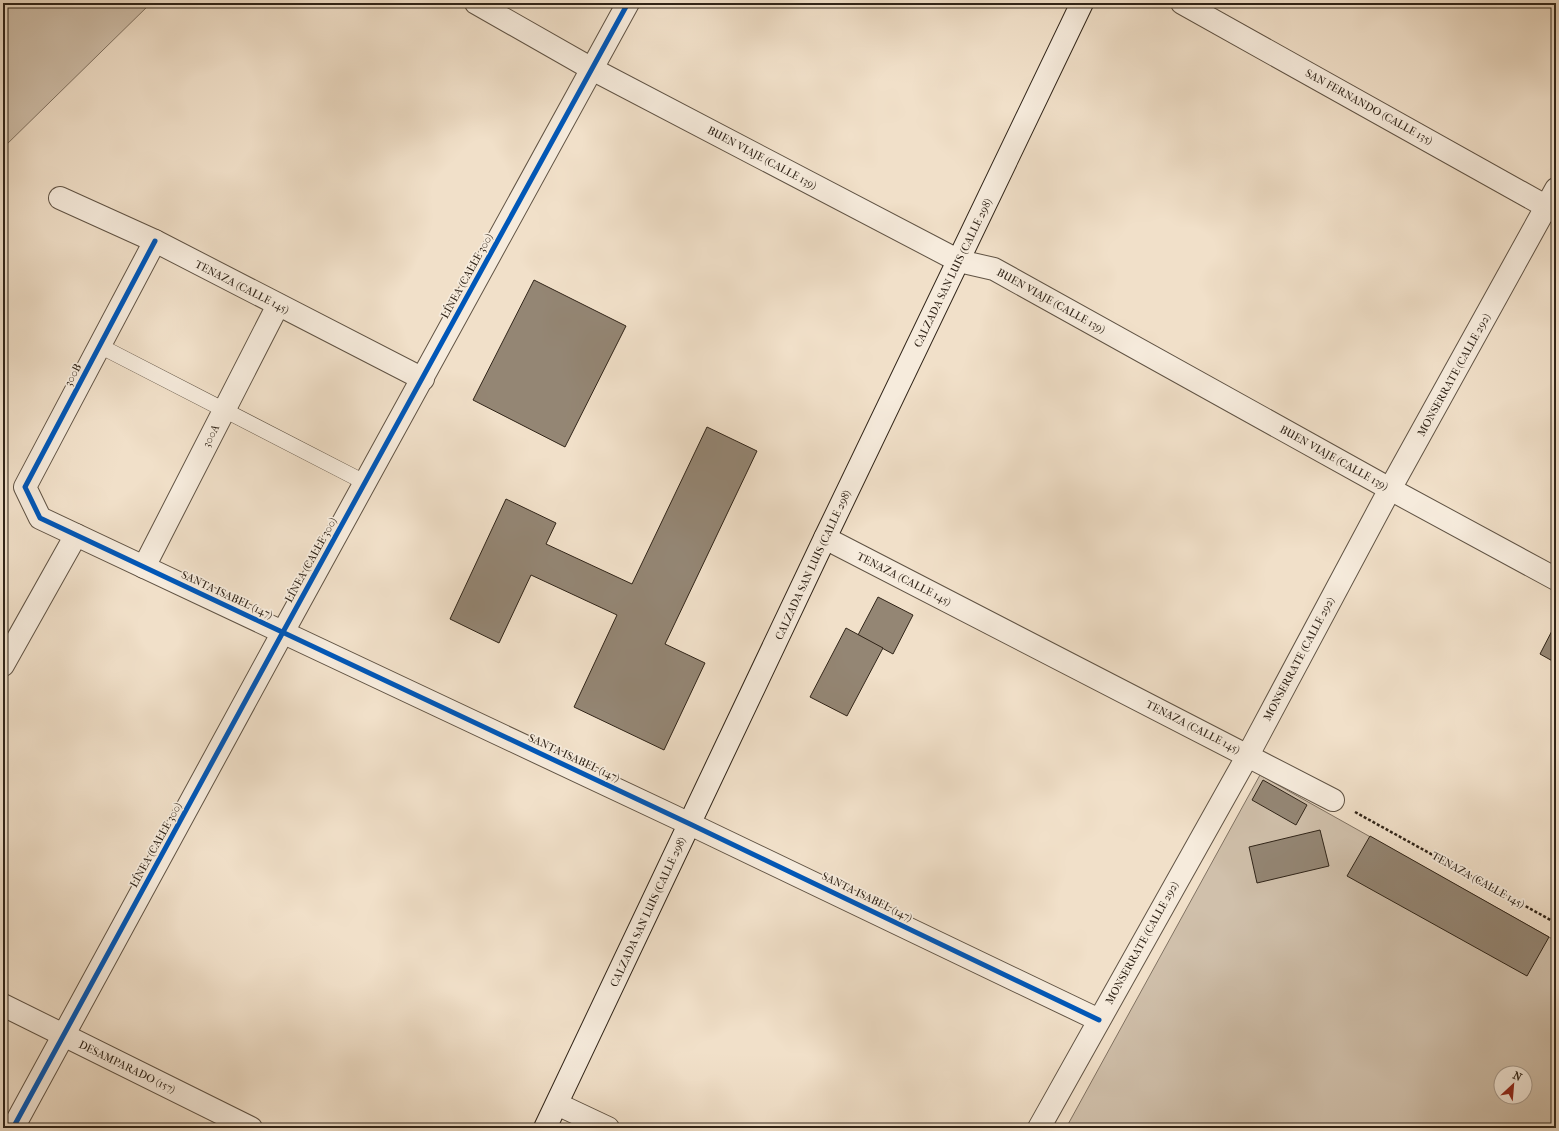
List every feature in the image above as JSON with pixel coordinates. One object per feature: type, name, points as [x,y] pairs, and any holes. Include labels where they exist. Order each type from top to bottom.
[{"type":"street","name":"BUEN VIAJE (CALLE 139)","points":[[476,3],[592,69],[959,261],[994,269],[1390,489],[1556,579]]},
{"type":"street","name":"LÍNEA (CALLE 300)","points":[[13,1128],[628,3]]},
{"type":"street","name":"CALZADA SAN LUIS (CALLE 298)","points":[[545,1128],[825,538],[1082,3]]},
{"type":"street","name":"SAN FERNANDO (CALLE 135)","points":[[1182,3],[1553,202]]},
{"type":"street","name":"TENAZA (CALLE 145)","points":[[60,198],[155,241],[423,379]]},
{"type":"street","name":"MONSERRATE (CALLE 292)","points":[[1039,1128],[1248,756],[1390,489],[1553,202]]},
{"type":"street","name":"300B","points":[[40,518],[25,487],[155,241]]},
{"type":"street","name":"300A","points":[[144,567],[278,305]]},
{"type":"street","name":"SANTA ISABEL (147)","points":[[40,518],[690,824],[1099,1020]]},
{"type":"street","points":[[3,665],[76,535]]},
{"type":"street","name":"TENAZA (CALLE 145)","points":[[825,538],[1334,800]]},
{"type":"street","name":"DESAMPARADO (157)","points":[[3,1005],[251,1128]]},
{"type":"street","points":[[557,1104],[608,1128]]},
{"type":"lane","points":[[100,346],[366,483]]},
{"type":"shaded area","points":[[3,3],[151,3],[3,148]]},
{"type":"shaded area","points":[[1260,775],[1556,941],[1556,1128],[1066,1128]]},
{"type":"building","points":[[534,280],[626,326],[565,447],[473,400]]},
{"type":"building","points":[[707,427],[757,451],[665,644],[705,663],[664,750],[574,707],[617,615],[531,575],[499,643],[450,619],[506,499],[556,523],[546,544],[632,584]]},
{"type":"building","points":[[878,597],[913,615],[893,654],[858,635]]},
{"type":"building","points":[[1556,623],[1556,663],[1540,654]]},
{"type":"building","points":[[846,628],[883,648],[847,716],[810,697]]},
{"type":"building","points":[[1263,780],[1307,805],[1296,825],[1252,800]]},
{"type":"building","points":[[1320,830],[1329,866],[1257,883],[1249,847]]},
{"type":"building","points":[[1370,836],[1549,937],[1527,976],[1347,876]]},
{"type":"cycle path","points":[[13,1128],[628,3]]},
{"type":"cycle path","points":[[155,241],[25,487],[40,518],[690,824],[1099,1020]]}]
